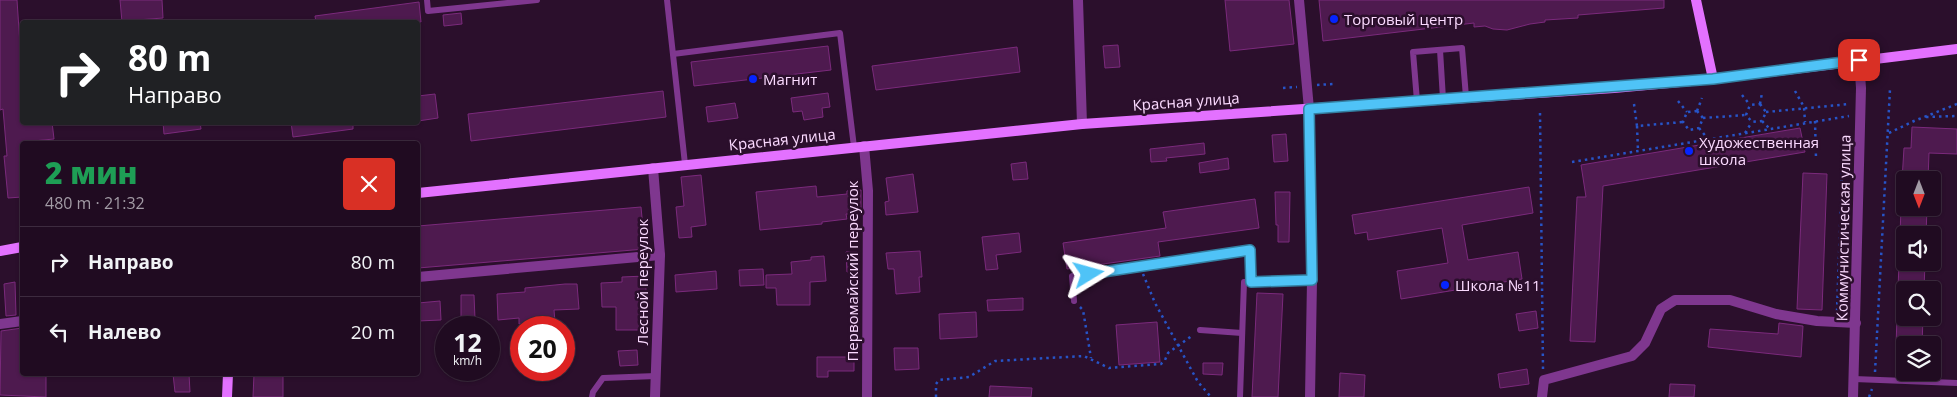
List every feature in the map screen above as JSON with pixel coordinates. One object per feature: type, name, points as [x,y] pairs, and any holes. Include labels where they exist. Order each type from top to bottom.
[{"type":"main road","points":[[1696,0],[1713,79]]},
{"type":"main road","name":"Красная улица","points":[[420,193],[1082,124],[1713,79],[1957,49]]},
{"type":"main road","points":[[0,251],[20,247]]},
{"type":"main road","points":[[227,397],[228,376]]},
{"type":"street","points":[[1078,0],[1082,124]]},
{"type":"street","points":[[1299,0],[1309,109],[1312,280],[1310,397]]},
{"type":"street","name":"Коммунистическая улица","points":[[1853,397],[1861,98],[1859,60]]},
{"type":"street","name":"Первомайский переулок","points":[[859,146],[868,191],[867,397]]},
{"type":"street","name":"Лесной переулок","points":[[653,168],[660,255],[656,397]]},
{"type":"street","points":[[420,277],[660,255]]},
{"type":"street","points":[[1542,397],[1544,380],[1632,356],[1645,343],[1661,309],[1675,300],[1730,300],[1776,314],[1856,323]]},
{"type":"street","points":[[0,324],[20,321]]},
{"type":"lane","points":[[428,0],[428,11],[537,0]]},
{"type":"lane","points":[[667,0],[685,164]]},
{"type":"lane","points":[[673,54],[840,33],[859,146]]},
{"type":"lane","points":[[1417,101],[1413,52],[1462,48],[1466,97]]},
{"type":"lane","points":[[1440,50],[1443,99]]},
{"type":"lane","points":[[1074,301],[1072,276],[1250,250],[1251,282]]},
{"type":"lane","points":[[1240,397],[1244,282],[1312,280]]},
{"type":"lane","points":[[1200,330],[1242,333]]},
{"type":"lane","points":[[592,397],[602,378],[656,376]]},
{"type":"lane","points":[[1854,379],[1957,383]]},
{"type":"path","points":[[1869,397],[1875,380],[1890,88]]},
{"type":"path","points":[[1795,92],[1804,107],[1806,123]]},
{"type":"path","points":[[1762,93],[1760,104],[1766,112]]},
{"type":"path","points":[[1742,95],[1750,105]]},
{"type":"path","points":[[1848,125],[1849,96]]},
{"type":"path","points":[[1697,111],[1702,98]]},
{"type":"path","points":[[1678,100],[1687,112]]},
{"type":"path","points":[[1634,104],[1638,151]]},
{"type":"path","points":[[1750,105],[1760,104]]},
{"type":"path","points":[[1766,112],[1849,104]]},
{"type":"path","points":[[1889,133],[1957,104]]},
{"type":"path","points":[[1746,115],[1750,105]]},
{"type":"path","points":[[1687,112],[1697,111]]},
{"type":"path","points":[[1697,111],[1703,118]]},
{"type":"path","points":[[1683,122],[1687,112]]},
{"type":"path","points":[[1762,121],[1766,112]]},
{"type":"path","points":[[1540,113],[1544,380]]},
{"type":"path","points":[[1703,118],[1746,115]]},
{"type":"path","points":[[1746,115],[1752,122]]},
{"type":"path","points":[[1572,162],[1849,116]]},
{"type":"path","points":[[1925,117],[1957,116]]},
{"type":"path","points":[[1699,128],[1703,118]]},
{"type":"path","points":[[1752,122],[1762,121]]},
{"type":"path","points":[[1762,121],[1770,129]]},
{"type":"path","points":[[1815,121],[1816,158]]},
{"type":"path","points":[[1637,126],[1683,122]]},
{"type":"path","points":[[1683,122],[1690,130],[1699,128]]},
{"type":"path","points":[[1745,133],[1752,122]]},
{"type":"path","points":[[1699,128],[1708,139]]},
{"type":"path","points":[[1837,322],[1842,173],[1848,158]]},
{"type":"path","points":[[1139,266],[1155,302],[1198,382],[1211,397]]},
{"type":"path","points":[[1074,301],[1083,310],[1091,358]]},
{"type":"path","points":[[936,397],[936,384],[939,380],[969,378],[995,361],[1084,356],[1109,368],[1161,364],[1168,353],[1200,330]]},
{"type":"building","points":[[0,0],[17,0],[20,45],[20,125],[52,125],[54,139],[20,141],[20,197],[8,198],[4,156],[7,156],[3,109],[0,110]]},
{"type":"building","points":[[120,0],[162,0],[163,18],[122,20]]},
{"type":"building","points":[[1225,0],[1289,0],[1294,44],[1230,51]]},
{"type":"building","points":[[1319,0],[1664,0],[1664,8],[1578,15],[1578,18],[1545,20],[1545,22],[1507,30],[1493,29],[1485,26],[1474,27],[1474,23],[1323,41]]},
{"type":"building","points":[[419,2],[421,22],[420,20],[316,20],[315,16]]},
{"type":"building","points":[[461,13],[462,24],[444,26],[443,15]]},
{"type":"building","points":[[1118,45],[1120,67],[1105,68],[1103,46]]},
{"type":"building","points":[[828,46],[831,70],[694,86],[691,62]]},
{"type":"building","points":[[1017,47],[1020,72],[876,90],[872,66]]},
{"type":"building","points":[[663,91],[666,117],[471,141],[468,114]]},
{"type":"building","points":[[828,93],[830,107],[822,108],[823,117],[804,120],[802,111],[793,112],[791,98]]},
{"type":"building","points":[[435,94],[438,118],[420,121],[420,96]]},
{"type":"building","points":[[735,103],[738,118],[708,122],[706,107]]},
{"type":"building","points":[[163,125],[200,125],[201,129],[164,134]]},
{"type":"building","points":[[291,125],[353,125],[353,129],[293,137]]},
{"type":"building","points":[[1912,127],[1957,129],[1957,154],[1929,153],[1928,171],[1903,171],[1904,148],[1911,148]]},
{"type":"building","points":[[1800,128],[1805,152],[1603,186],[1595,342],[1570,341],[1577,197],[1586,197],[1581,165]]},
{"type":"building","points":[[1286,134],[1288,161],[1274,162],[1272,135]]},
{"type":"building","points":[[1204,143],[1205,154],[1166,158],[1167,161],[1151,162],[1150,149]]},
{"type":"building","points":[[1228,158],[1229,169],[1200,173],[1199,163]]},
{"type":"building","points":[[1026,162],[1028,179],[1013,180],[1011,164]]},
{"type":"building","points":[[1803,173],[1827,174],[1822,310],[1797,309]]},
{"type":"building","points":[[913,174],[918,212],[886,215],[885,202],[889,201],[886,178]]},
{"type":"building","points":[[701,175],[706,225],[691,227],[692,237],[679,238],[676,207],[684,206],[681,177]]},
{"type":"building","points":[[816,186],[817,197],[847,194],[847,191],[861,190],[861,213],[846,214],[847,219],[822,222],[822,224],[760,230],[756,192]]},
{"type":"building","points":[[1529,187],[1533,213],[1462,225],[1468,260],[1518,252],[1522,279],[1401,299],[1397,271],[1448,263],[1442,228],[1368,240],[1367,232],[1355,234],[1352,215]]},
{"type":"building","points":[[1275,192],[1290,192],[1289,242],[1278,242]]},
{"type":"building","points":[[1255,199],[1259,228],[1158,242],[1160,256],[1067,269],[1063,243],[1166,228],[1163,212]]},
{"type":"building","points":[[641,207],[645,249],[420,268],[420,226]]},
{"type":"building","points":[[1901,216],[1927,216],[1926,226],[1900,226]]},
{"type":"building","points":[[1019,233],[1021,252],[996,255],[998,269],[986,270],[982,237]]},
{"type":"building","points":[[920,251],[922,277],[919,277],[920,292],[896,294],[894,269],[888,269],[886,253]]},
{"type":"building","points":[[846,252],[857,252],[858,271],[847,272]]},
{"type":"building","points":[[824,256],[826,281],[810,282],[810,305],[777,305],[776,288],[766,288],[766,275],[792,274],[791,262],[811,260],[811,257]]},
{"type":"building","points":[[763,269],[764,285],[740,286],[739,270]]},
{"type":"building","points":[[716,271],[717,289],[676,292],[675,275]]},
{"type":"building","points":[[1899,271],[1925,271],[1924,281],[1898,281]]},
{"type":"building","points":[[645,276],[647,304],[645,304],[645,330],[616,330],[616,307],[602,307],[601,283],[622,282],[622,277]]},
{"type":"building","points":[[15,282],[16,315],[6,316],[4,284]]},
{"type":"building","points":[[577,284],[579,309],[554,310],[554,316],[510,316],[510,319],[500,320],[500,316],[498,316],[497,294],[525,292],[525,288]]},
{"type":"building","points":[[1257,293],[1283,294],[1278,397],[1252,397]]},
{"type":"building","points":[[461,295],[474,295],[475,316],[461,316]]},
{"type":"building","points":[[1023,298],[1023,310],[988,311],[987,300]]},
{"type":"building","points":[[440,301],[441,316],[435,316],[435,320],[420,321],[420,303]]},
{"type":"building","points":[[1536,311],[1538,328],[1519,331],[1516,314]]},
{"type":"building","points":[[976,312],[977,337],[940,339],[939,314]]},
{"type":"building","points":[[1157,322],[1160,362],[1119,365],[1116,325]]},
{"type":"building","points":[[1779,323],[1803,326],[1801,357],[1708,347],[1710,329],[1778,334]]},
{"type":"building","points":[[1897,326],[1923,326],[1922,336],[1896,336]]},
{"type":"building","points":[[20,328],[20,376],[46,376],[46,397],[0,395],[1,331]]},
{"type":"building","points":[[894,348],[918,348],[919,369],[895,370]]},
{"type":"building","points":[[637,350],[638,365],[620,366],[618,351]]},
{"type":"building","points":[[817,357],[854,357],[854,371],[828,371],[828,377],[817,377]]},
{"type":"building","points":[[1203,363],[1223,363],[1222,375],[1203,374]]},
{"type":"building","points":[[1527,369],[1529,384],[1500,388],[1498,374]]},
{"type":"building","points":[[1340,373],[1365,375],[1364,397],[1339,397]]},
{"type":"building","points":[[173,376],[189,376],[190,392],[175,392]]},
{"type":"building","points":[[254,376],[283,376],[283,397],[253,397]]},
{"type":"building","points":[[1670,384],[1695,385],[1694,397],[1669,397]]},
{"type":"building","points":[[990,386],[1032,388],[1031,397],[989,397]]},
{"type":"place","name":"Торговый центр","points":[[1334,19]]},
{"type":"place","name":"Магнит","points":[[753,79]]},
{"type":"place","name":"Художественная школа","points":[[1689,151]]},
{"type":"place","name":"Школа №11","points":[[1445,285]]},
{"type":"route","points":[[1089,274],[1250,250],[1251,282],[1312,280],[1309,109],[1614,88],[1713,79],[1859,60]]}]
